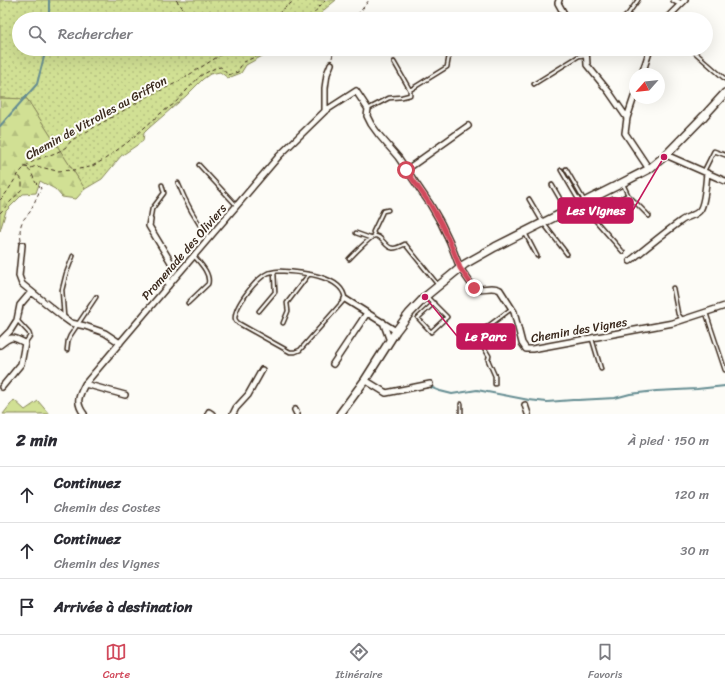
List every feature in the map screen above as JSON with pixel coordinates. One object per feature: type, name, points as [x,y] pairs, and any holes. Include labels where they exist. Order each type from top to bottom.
[{"type":"street","points":[[559,0],[558,3],[562,12]]},
{"type":"street","points":[[674,0],[683,2]]},
{"type":"street","points":[[673,12],[683,2]]},
{"type":"street","points":[[586,56],[587,65],[609,92],[627,118]]},
{"type":"street","points":[[644,68],[648,56]]},
{"type":"street","points":[[325,111],[325,88],[331,64]]},
{"type":"street","name":"Promenade des Oliviers","points":[[84,414],[78,402],[79,394],[85,384],[279,156],[325,111],[356,91],[368,109]]},
{"type":"street","points":[[340,414],[365,380],[396,330],[426,296],[465,264],[524,232],[567,212],[649,169],[666,155],[725,93]]},
{"type":"street","points":[[632,104],[627,118],[625,133],[649,169]]},
{"type":"street","points":[[368,109],[367,116],[371,124],[398,157],[441,223],[460,268]]},
{"type":"street","points":[[406,170],[468,126]]},
{"type":"street","points":[[666,155],[725,181]]},
{"type":"street","points":[[630,261],[664,233],[685,218],[694,215],[700,210],[703,202],[706,172]]},
{"type":"street","points":[[150,220],[149,226],[175,269],[167,279],[168,286]]},
{"type":"street","points":[[22,245],[19,276],[22,284],[72,323],[105,333],[120,343]]},
{"type":"street","name":"Chemin des Vignes","points":[[460,268],[474,288],[498,288],[500,290],[514,312],[522,343],[526,349],[592,339],[673,323],[725,306]]},
{"type":"street","points":[[0,341],[10,331],[16,320],[20,305],[31,292]]},
{"type":"street","points":[[344,299],[396,330]]},
{"type":"street","points":[[333,364],[367,313]]},
{"type":"street","points":[[383,322],[390,341]]},
{"type":"street","points":[[0,345],[11,337],[15,337],[25,343],[21,364],[2,387]]},
{"type":"street","points":[[233,414],[236,408],[248,395],[262,370]]},
{"type":"street","points":[[365,380],[386,394],[430,384]]},
{"type":"street","points":[[85,384],[125,395]]},
{"type":"street","points":[[525,405],[528,414]]},
{"type":"street","points":[[208,414],[209,412],[212,414]]},
{"type":"lane","points":[[629,12],[638,0]]},
{"type":"lane","points":[[410,90],[447,67],[449,56]]},
{"type":"lane","points":[[534,84],[579,56]]},
{"type":"lane","points":[[699,56],[725,79]]},
{"type":"lane","points":[[368,109],[389,98],[410,95],[410,90],[394,62]]},
{"type":"lane","points":[[706,172],[714,151],[725,156]]},
{"type":"lane","points":[[199,165],[237,206]]},
{"type":"lane","points":[[566,169],[583,203]]},
{"type":"lane","points":[[561,170],[583,203],[623,252]]},
{"type":"lane","points":[[178,183],[198,224],[209,238]]},
{"type":"lane","points":[[622,183],[628,195],[649,216]]},
{"type":"lane","points":[[150,220],[152,209],[164,193],[162,185]]},
{"type":"lane","points":[[552,186],[567,212]]},
{"type":"lane","points":[[593,209],[613,199],[618,200],[628,195]]},
{"type":"lane","points":[[529,199],[543,223],[567,254]]},
{"type":"lane","points":[[388,210],[383,211],[372,232],[388,247],[392,248],[405,244],[438,286]]},
{"type":"lane","points":[[524,232],[537,256]]},
{"type":"lane","points":[[356,233],[370,238]]},
{"type":"lane","points":[[349,259],[370,238],[375,236]]},
{"type":"lane","points":[[188,303],[208,284],[209,281],[194,255]]},
{"type":"lane","points":[[64,318],[62,290],[73,256]]},
{"type":"lane","points":[[280,271],[309,274],[331,280],[342,289],[344,299],[300,350],[290,352],[238,323],[235,318],[238,306],[248,292],[267,274],[280,271]]},
{"type":"lane","points":[[259,311],[275,292],[274,272]]},
{"type":"lane","points":[[283,323],[288,311],[287,303],[309,274]]},
{"type":"lane","points":[[673,288],[678,314],[682,320]]},
{"type":"lane","points":[[67,350],[70,336],[96,296]]},
{"type":"lane","points":[[426,296],[434,303],[447,317],[431,332],[418,318],[434,303]]},
{"type":"lane","points":[[495,384],[495,376],[488,360],[489,356],[480,341],[480,335],[483,330],[512,309]]},
{"type":"lane","points":[[706,312],[725,370]]},
{"type":"lane","points":[[16,320],[30,336],[25,343]]},
{"type":"lane","points":[[592,339],[601,369]]},
{"type":"lane","points":[[461,404],[461,414]]},
{"type":"path","points":[[176,0],[186,12]]},
{"type":"path","points":[[280,12],[295,0]]},
{"type":"path","points":[[315,12],[326,0]]},
{"type":"path","points":[[360,12],[369,0]]},
{"type":"path","name":"Chemin de Vitrolles au Griffon","points":[[0,200],[24,167],[35,160],[66,147],[72,140],[91,128],[176,83],[218,56]]},
{"type":"path","points":[[24,167],[31,168],[36,166],[57,171],[90,167],[105,159],[128,142],[161,113],[174,104],[200,76],[215,68],[221,67],[228,75],[238,72],[242,63],[257,56]]},
{"type":"path","points":[[331,64],[333,56]]},
{"type":"path","points":[[22,245],[20,238],[21,225],[23,220],[30,212],[40,188],[30,171],[24,167]]},
{"type":"path","points":[[0,213],[22,189],[22,180],[18,175]]},
{"type":"green space","points":[[0,0],[336,0],[323,12],[12,12],[12,56],[262,56],[246,65],[241,73],[228,78],[220,72],[210,74],[203,79],[144,133],[143,141],[121,156],[102,179],[85,189],[27,99],[0,98]]},
{"type":"green space","points":[[0,98],[27,99],[85,189],[76,199],[62,197],[55,189],[40,181],[36,193],[23,194],[6,211],[0,231]]},
{"type":"green space","points":[[14,400],[25,410],[38,401],[49,414],[3,414]]},
{"type":"waterway","points":[[49,0],[49,12]]},
{"type":"waterway","points":[[0,126],[37,84],[44,56]]},
{"type":"waterway","points":[[430,387],[452,394],[477,390],[547,402],[615,398],[630,394],[656,391],[725,386]]},
{"type":"place","name":"Les Vignes","points":[[664,157]]},
{"type":"place","name":"Le Parc","points":[[425,297]]},
{"type":"route","points":[[406,170],[430,204],[441,223],[460,268],[474,288]]}]
